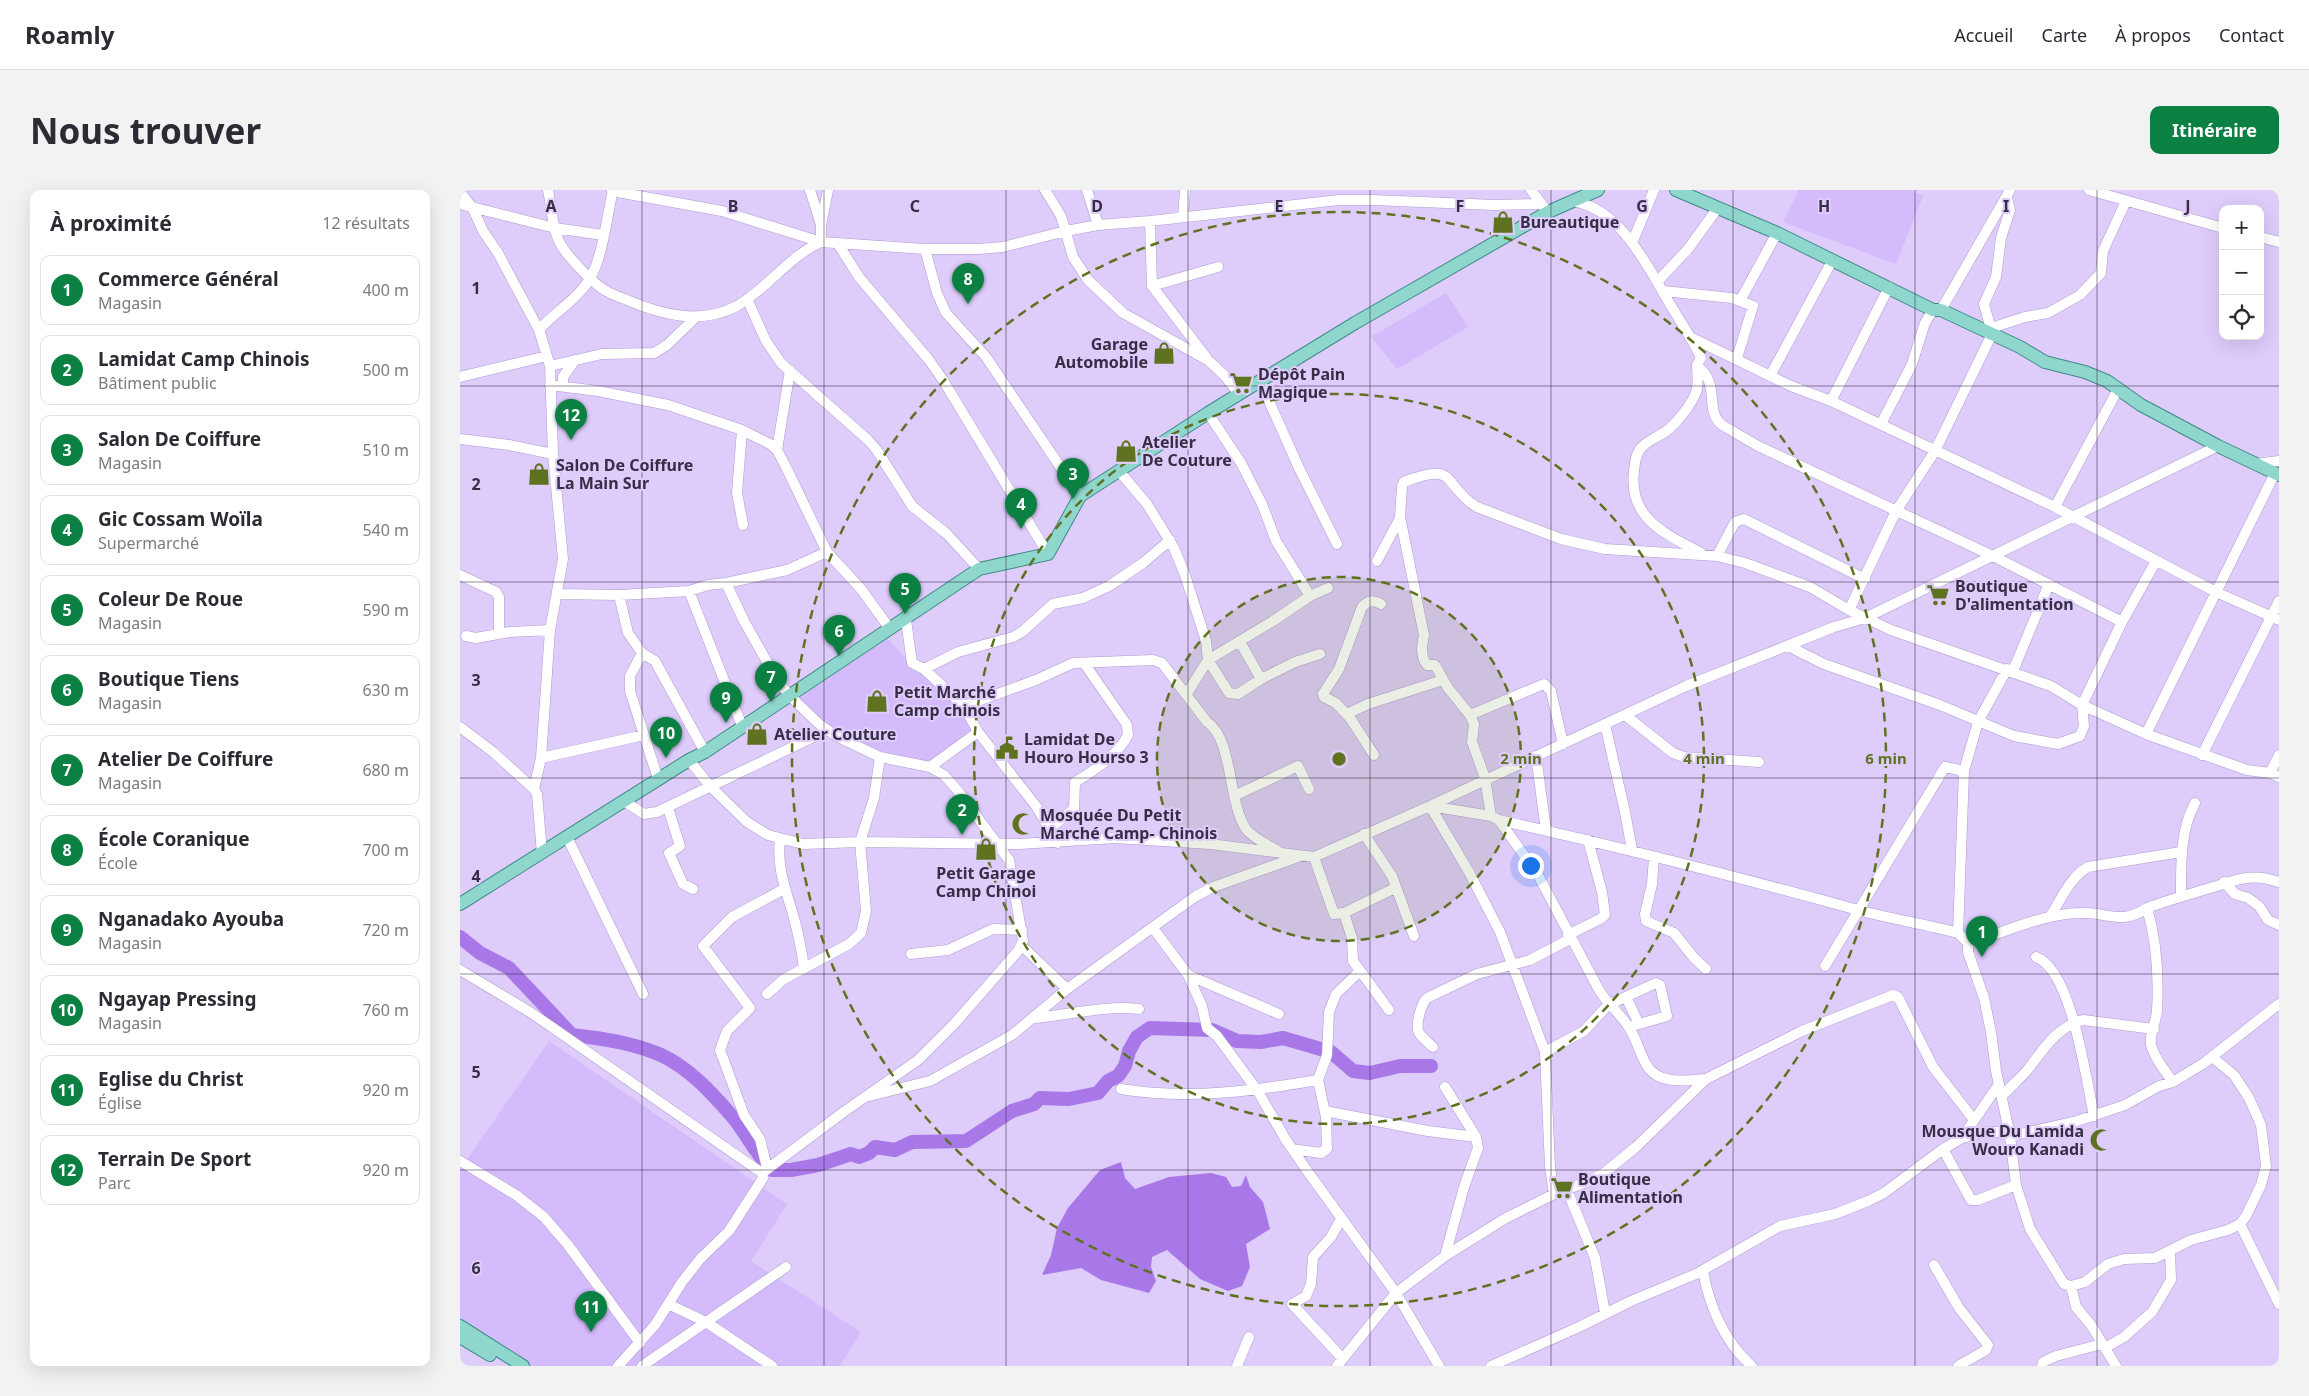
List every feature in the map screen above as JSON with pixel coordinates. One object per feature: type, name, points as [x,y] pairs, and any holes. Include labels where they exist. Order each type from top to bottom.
[{"type":"main road","points":[[460,904],[658,779],[706,752],[742,726],[906,620],[979,569],[1048,554],[1080,496],[1208,413],[1544,208],[1571,201],[1598,190]]},
{"type":"main road","points":[[1676,190],[1777,233],[1832,261],[2020,347],[2045,362],[2085,372],[2107,381],[2140,405],[2218,446],[2256,464],[2278,470]]},
{"type":"main road","points":[[460,1326],[523,1366]]},
{"type":"main road","points":[[460,1337],[509,1366]]},
{"type":"street","points":[[548,190],[555,228],[562,247],[602,289],[650,310],[672,315],[696,317],[726,310],[747,299],[794,258],[821,242]]},
{"type":"street","points":[[539,330],[576,295],[591,277],[603,235],[612,190],[722,211],[821,242],[925,249],[979,250],[1003,247],[1098,225],[1183,218],[1373,195],[1467,205],[1544,208]]},
{"type":"street","points":[[810,190],[821,225]]},
{"type":"street","points":[[821,242],[821,225],[828,190]]},
{"type":"street","points":[[1045,190],[1061,216],[1070,249],[1077,265],[1088,280],[1115,307],[1209,361]]},
{"type":"street","points":[[1087,190],[1098,225]]},
{"type":"street","points":[[1183,218],[1185,190]]},
{"type":"street","points":[[1531,190],[1544,208]]},
{"type":"street","points":[[1632,243],[1654,190]]},
{"type":"street","points":[[2089,190],[2219,227]]},
{"type":"street","points":[[460,192],[472,206],[483,231],[498,253],[539,330],[549,361],[553,454],[563,544],[558,594],[550,630],[540,758],[534,789]]},
{"type":"street","points":[[1992,334],[1984,304],[1996,277],[2000,238],[2010,210],[2008,194]]},
{"type":"street","points":[[1881,424],[1912,364],[1926,323],[1937,310],[2008,194]]},
{"type":"street","points":[[1571,201],[1585,203],[1597,208],[1632,243],[1692,338],[1700,358],[1697,365],[1697,385],[1693,398],[1670,428],[1643,446],[1638,452],[1633,475],[1640,508],[1647,520],[1655,527],[1712,556]]},
{"type":"street","points":[[1849,610],[1896,511],[1935,451],[1992,334],[1991,328],[2025,317],[2048,313],[2080,295],[2101,273],[2103,251],[2126,201]]},
{"type":"street","points":[[460,204],[555,228],[603,235]]},
{"type":"street","points":[[1660,286],[1717,208]]},
{"type":"street","points":[[1150,221],[1152,286],[1209,361],[1224,375],[1239,394]]},
{"type":"street","points":[[1740,301],[1777,233]]},
{"type":"street","points":[[794,258],[797,236]]},
{"type":"street","points":[[2264,238],[2279,242]]},
{"type":"street","points":[[838,244],[859,277],[929,360],[943,380],[974,427],[996,471],[1048,554]]},
{"type":"street","points":[[925,249],[937,293],[946,313],[986,358],[1080,496]]},
{"type":"street","points":[[1770,376],[1832,261]]},
{"type":"street","points":[[1152,286],[1218,267]]},
{"type":"street","points":[[1660,286],[1732,298],[1753,306],[1737,358]]},
{"type":"street","points":[[1831,401],[1889,287]]},
{"type":"street","points":[[747,299],[773,353],[876,448],[912,506],[947,534],[979,569]]},
{"type":"street","points":[[460,377],[549,361],[574,360],[602,354],[654,352],[667,345],[696,317]]},
{"type":"street","points":[[1692,338],[1737,358],[1770,376],[1881,424],[2055,507],[2216,592],[2275,618]]},
{"type":"street","points":[[563,386],[564,376],[574,360]]},
{"type":"street","points":[[1697,365],[1708,378],[1714,415],[1717,422],[1758,446],[1993,556],[2122,622]]},
{"type":"street","points":[[777,450],[790,370]]},
{"type":"street","points":[[1260,381],[1298,466],[1337,544]]},
{"type":"street","points":[[550,385],[668,406],[742,430],[764,440],[777,450],[826,552],[861,589],[890,629]]},
{"type":"street","points":[[2055,507],[2118,389]]},
{"type":"street","points":[[1208,413],[1241,463],[1262,504],[1276,541],[1310,596]]},
{"type":"street","points":[[742,430],[737,493],[743,525]]},
{"type":"street","points":[[460,440],[509,445],[553,454]]},
{"type":"street","points":[[689,760],[711,787],[747,822],[780,839],[815,845],[860,842],[1058,843],[1115,838],[1201,844],[1299,857],[1314,857],[1430,806],[1485,778],[1563,744],[1695,682],[1834,627],[1865,618],[2218,446]]},
{"type":"street","points":[[2146,734],[2278,470]]},
{"type":"street","points":[[1119,471],[1147,504],[1170,540],[1206,640],[1208,660],[1229,693],[1233,695],[1261,679],[1320,654]]},
{"type":"street","points":[[1377,561],[1396,529],[1400,517],[1402,486],[1404,482],[1436,473],[1446,475],[1469,502],[1477,507],[1561,538],[1605,549],[1712,556],[1745,563],[1810,587],[1865,618],[1956,653],[2010,670],[2050,686],[2082,705],[2146,734],[2246,770],[2275,775],[2279,755]]},
{"type":"street","points":[[1400,517],[1424,634],[1423,657],[1427,665],[1435,665],[1442,680],[1470,715],[1474,728],[1472,742],[1485,778],[1495,818],[1538,875],[1569,937],[1608,1005],[1634,1025]]},
{"type":"street","points":[[1712,556],[1735,522],[1744,518],[1865,579]]},
{"type":"street","points":[[924,670],[958,652],[1013,636],[1030,626],[1053,604],[1083,598],[1109,586],[1143,563],[1170,540]]},
{"type":"street","points":[[558,594],[618,595],[689,591],[708,585],[787,570],[826,552]]},
{"type":"street","points":[[1788,646],[1824,664],[1940,705],[2014,736],[2062,744],[2080,736],[2084,726],[2082,705],[2122,622],[2156,561]]},
{"type":"street","points":[[460,575],[496,592],[499,597],[498,633]]},
{"type":"street","points":[[726,583],[766,661],[789,695],[828,730],[880,757],[930,767],[951,782],[997,844],[1007,854],[1012,866],[1022,930],[1022,946],[975,1001],[928,1051],[914,1064],[864,1097],[765,1170]]},
{"type":"street","points":[[1958,933],[1964,771],[1978,722],[2010,670],[2049,584]]},
{"type":"street","points":[[1186,695],[1208,660],[1240,642],[1310,596],[1328,588]]},
{"type":"street","points":[[689,591],[742,726]]},
{"type":"street","points":[[618,595],[628,633],[642,653],[655,661],[706,752]]},
{"type":"street","points":[[1374,755],[1347,714],[1322,694],[1339,669],[1362,607],[1370,601],[1381,604]]},
{"type":"street","points":[[2202,755],[2275,618],[2279,601]]},
{"type":"street","points":[[906,620],[912,662],[924,670],[964,706],[978,732],[1051,827],[1058,843]]},
{"type":"street","points":[[466,636],[476,638],[498,633],[550,630]]},
{"type":"street","points":[[1240,642],[1261,679]]},
{"type":"street","points":[[642,653],[630,676],[629,684],[658,779]]},
{"type":"street","points":[[964,706],[1036,680],[1063,666],[1084,663],[1162,663],[1207,722],[1214,726],[1245,827],[1280,853]]},
{"type":"street","points":[[1051,827],[1074,809],[1075,782],[1089,775],[1114,752],[1128,735],[1126,725],[1084,663]]},
{"type":"street","points":[[1347,714],[1368,704],[1442,680]]},
{"type":"street","points":[[1470,715],[1544,684],[1551,691],[1563,744]]},
{"type":"street","points":[[1625,715],[1673,753],[1684,757],[1759,762]]},
{"type":"street","points":[[1605,724],[1626,812],[1632,850]]},
{"type":"street","points":[[624,801],[644,814],[668,808],[828,730]]},
{"type":"street","points":[[461,731],[494,752],[534,789],[537,794],[537,812],[542,853]]},
{"type":"street","points":[[930,767],[978,732]]},
{"type":"street","points":[[540,758],[644,735]]},
{"type":"street","points":[[1536,756],[1546,830]]},
{"type":"street","points":[[767,994],[784,979],[849,944],[861,933],[866,911],[860,842],[874,798],[880,757]]},
{"type":"street","points":[[1234,796],[1298,766],[1309,789]]},
{"type":"street","points":[[1825,966],[1860,911],[1907,828],[1945,767],[1964,771]]},
{"type":"street","points":[[2181,895],[2181,852],[2189,816],[2195,802]]},
{"type":"street","points":[[1430,806],[1495,818],[1632,850],[1654,858],[1762,883],[1860,911],[1958,933],[1968,943],[1968,952],[1984,998],[2010,1136],[2016,1185],[2030,1229],[2064,1284],[2071,1286],[2084,1282],[2108,1264],[2124,1259],[2155,1258],[2191,1240],[2228,1230],[2240,1224],[2246,1216],[2264,1177],[2266,1166],[2261,1125],[2249,1098],[2234,1075],[2212,1057]]},
{"type":"street","points":[[1430,806],[1487,906],[1545,1052],[1550,1167],[1554,1194]]},
{"type":"street","points":[[668,808],[680,846],[669,853],[683,884],[693,889]]},
{"type":"street","points":[[1364,834],[1392,876],[1414,936]]},
{"type":"street","points":[[567,837],[643,994]]},
{"type":"street","points":[[780,839],[779,862],[784,889],[795,921],[804,968]]},
{"type":"street","points":[[1433,1047],[1419,1032],[1418,1028],[1422,1005],[1426,998],[1477,974],[1530,960],[1600,920],[1605,915],[1602,892],[1588,840]]},
{"type":"street","points":[[2050,915],[2075,879],[2088,867],[2181,852]]},
{"type":"street","points":[[864,1097],[930,1081],[1012,1035],[1133,940],[1204,891],[1299,857]]},
{"type":"street","points":[[1314,857],[1334,914],[1344,913],[1395,888]]},
{"type":"street","points":[[1654,858],[1652,884],[1645,914],[1646,921],[1674,933],[1695,959],[1706,969]]},
{"type":"street","points":[[1968,943],[2050,915],[2084,913],[2120,918],[2131,917],[2147,908],[2181,895],[2205,890],[2224,882],[2248,876],[2267,878],[2279,882]]},
{"type":"street","points":[[2224,882],[2236,894],[2248,898],[2259,906],[2268,920],[2279,925]]},
{"type":"street","points":[[618,1366],[654,1325],[700,1259],[728,1231],[762,1178],[765,1170],[760,1139],[744,1115],[720,1050],[727,1031],[750,1008],[702,946],[732,917],[747,907],[784,889]]},
{"type":"street","points":[[2147,908],[2154,931],[2158,956],[2157,1014],[2151,1044],[2156,1056],[2173,1082]]},
{"type":"street","points":[[1344,913],[1352,938],[1353,961],[1389,1010]]},
{"type":"street","points":[[1153,928],[1188,974],[1202,1006],[1208,1028],[1217,1036],[1257,1090],[1292,1149],[1396,1293],[1439,1366]]},
{"type":"street","points":[[911,954],[948,950],[993,929],[1022,930]]},
{"type":"street","points":[[1022,946],[1067,990]]},
{"type":"street","points":[[2036,957],[2055,973],[2064,992],[2074,1022],[2094,1116]]},
{"type":"street","points":[[460,970],[530,1012],[765,1170]]},
{"type":"street","points":[[1292,1149],[1317,1153],[1325,1152],[1328,1145],[1325,1112],[1318,1080],[1327,1055],[1330,1006],[1336,994],[1360,971]]},
{"type":"street","points":[[1188,974],[1279,1014]]},
{"type":"street","points":[[1545,1052],[1584,1031],[1608,1005],[1656,983],[1661,988],[1667,1016],[1634,1025]]},
{"type":"street","points":[[1341,1219],[1331,1237],[1314,1257],[1311,1284],[1306,1296],[1292,1304],[1339,1362],[1396,1293],[1445,1256],[1506,1218],[1554,1194],[1596,1177],[1618,1162],[1706,1080],[1802,1031],[1893,995],[1898,997],[1933,1068],[1974,1120]]},
{"type":"street","points":[[1626,997],[1646,1066],[1662,1077],[1679,1081],[1706,1080]]},
{"type":"street","points":[[1491,1366],[1571,1331],[1605,1313],[1702,1271],[1780,1226],[1849,1209],[1884,1193],[1943,1149],[1962,1138],[1986,1132],[1999,1132],[2010,1136],[2094,1116],[2126,1105],[2159,1086],[2173,1082],[2212,1057],[2275,1010],[2279,1004]]},
{"type":"street","points":[[1034,1018],[1103,1009],[1139,1008]]},
{"type":"street","points":[[2002,1096],[2027,1070],[2056,1034],[2074,1022],[2083,1020],[2154,1029]]},
{"type":"street","points":[[1121,1089],[1175,1095],[1257,1090],[1318,1080]]},
{"type":"street","points":[[1962,1138],[1999,1084]]},
{"type":"street","points":[[1445,1087],[1476,1137],[1478,1148],[1464,1187],[1445,1256]]},
{"type":"street","points":[[1325,1112],[1428,1132],[1476,1137]]},
{"type":"street","points":[[1943,1149],[1972,1200],[1978,1200],[2016,1185]]},
{"type":"street","points":[[460,1161],[516,1196],[544,1217],[568,1245],[640,1342]]},
{"type":"street","points":[[1567,1190],[1595,1258],[1605,1313]]},
{"type":"street","points":[[2240,1224],[2279,1304]]},
{"type":"street","points":[[2042,1366],[2043,1362],[2056,1356],[2104,1346],[2124,1337],[2152,1312],[2171,1280],[2170,1251]]},
{"type":"street","points":[[1934,1265],[1959,1308],[1988,1346],[1986,1350],[1958,1366]]},
{"type":"street","points":[[642,1366],[786,1267]]},
{"type":"street","points":[[1702,1271],[1709,1299],[1722,1328],[1740,1355],[1752,1366]]},
{"type":"street","points":[[2071,1286],[2076,1307],[2091,1325],[2116,1366]]},
{"type":"street","points":[[668,1304],[706,1322],[772,1366]]},
{"type":"street","points":[[1237,1366],[1249,1337]]},
{"type":"shaded area","points":[[1799,190],[1910,190],[1923,196],[1896,264],[1783,222]]},
{"type":"shaded area","points":[[1446,293],[1468,327],[1397,369],[1371,337]]},
{"type":"shaded area","name":"Petit Marché Camp chinois","points":[[886,637],[915,668],[960,706],[974,732],[929,765],[880,754],[835,732],[795,696]]},
{"type":"shaded area","points":[[549,1041],[787,1204],[751,1261],[861,1332],[840,1366],[518,1366],[460,1330],[460,1170]]},
{"type":"shaded area","points":[[1121,1162],[1125,1178],[1135,1189],[1169,1177],[1211,1173],[1226,1177],[1232,1187],[1241,1186],[1246,1175],[1250,1187],[1263,1202],[1270,1229],[1246,1244],[1250,1267],[1242,1286],[1228,1291],[1200,1279],[1167,1250],[1152,1257],[1151,1267],[1156,1281],[1149,1293],[1101,1280],[1081,1268],[1042,1275],[1051,1255],[1057,1228],[1068,1208],[1100,1170]]},
{"type":"waterway","points":[[460,937],[480,953],[509,968],[572,1035],[606,1039],[640,1047],[661,1055],[681,1067],[699,1081],[723,1106],[772,1170],[791,1170],[818,1165],[851,1154],[859,1157],[869,1153],[875,1147],[895,1150],[912,1142],[966,1141],[1012,1111],[1034,1104],[1040,1098],[1069,1099],[1098,1093],[1108,1081],[1118,1076],[1125,1066],[1129,1051],[1137,1037],[1150,1028],[1212,1030],[1237,1041],[1261,1042],[1283,1038],[1331,1052],[1353,1071],[1370,1073],[1400,1066],[1431,1066]]},
{"type":"place","name":"Bureautique","points":[[1503,222]]},
{"type":"place","name":"École Coranique","points":[[968,304]]},
{"type":"place","name":"Garage Automobile","points":[[1164,353]]},
{"type":"place","name":"Dépôt Pain Magique","points":[[1241,383]]},
{"type":"place","name":"Terrain De Sport","points":[[571,440]]},
{"type":"place","name":"Atelier De Couture","points":[[1126,451]]},
{"type":"place","name":"Salon De Coiffure La Main Sur","points":[[539,474]]},
{"type":"place","name":"Salon De Coiffure","points":[[1073,499]]},
{"type":"place","name":"Gic Cossam Woïla","points":[[1021,529]]},
{"type":"place","name":"Boutique D'alimentation","points":[[1938,595]]},
{"type":"place","name":"Coleur De Roue","points":[[905,614]]},
{"type":"place","name":"Boutique Tiens","points":[[839,656]]},
{"type":"place","name":"Petit Marché Camp chinois","points":[[877,701]]},
{"type":"place","name":"Atelier De Coiffure","points":[[771,702]]},
{"type":"place","name":"Nganadako Ayouba","points":[[726,723]]},
{"type":"place","name":"Atelier Couture","points":[[757,734]]},
{"type":"place","name":"Lamidat De Houro Hourso 3","points":[[1007,748]]},
{"type":"place","name":"Ngayap Pressing","points":[[666,758]]},
{"type":"place","name":"Mosquée Du Petit Marché Camp- Chinois","points":[[1023,824]]},
{"type":"place","name":"Lamidat Camp Chinois","points":[[962,835]]},
{"type":"place","name":"Petit Garage Camp Chinoi","points":[[986,849]]},
{"type":"place","name":"Commerce Général","points":[[1982,957]]},
{"type":"place","name":"Mousque Du Lamida Wouro Kanadi","points":[[2101,1140]]},
{"type":"place","name":"Boutique Alimentation","points":[[1562,1188]]},
{"type":"place","name":"Eglise du Christ","points":[[591,1332]]}]
